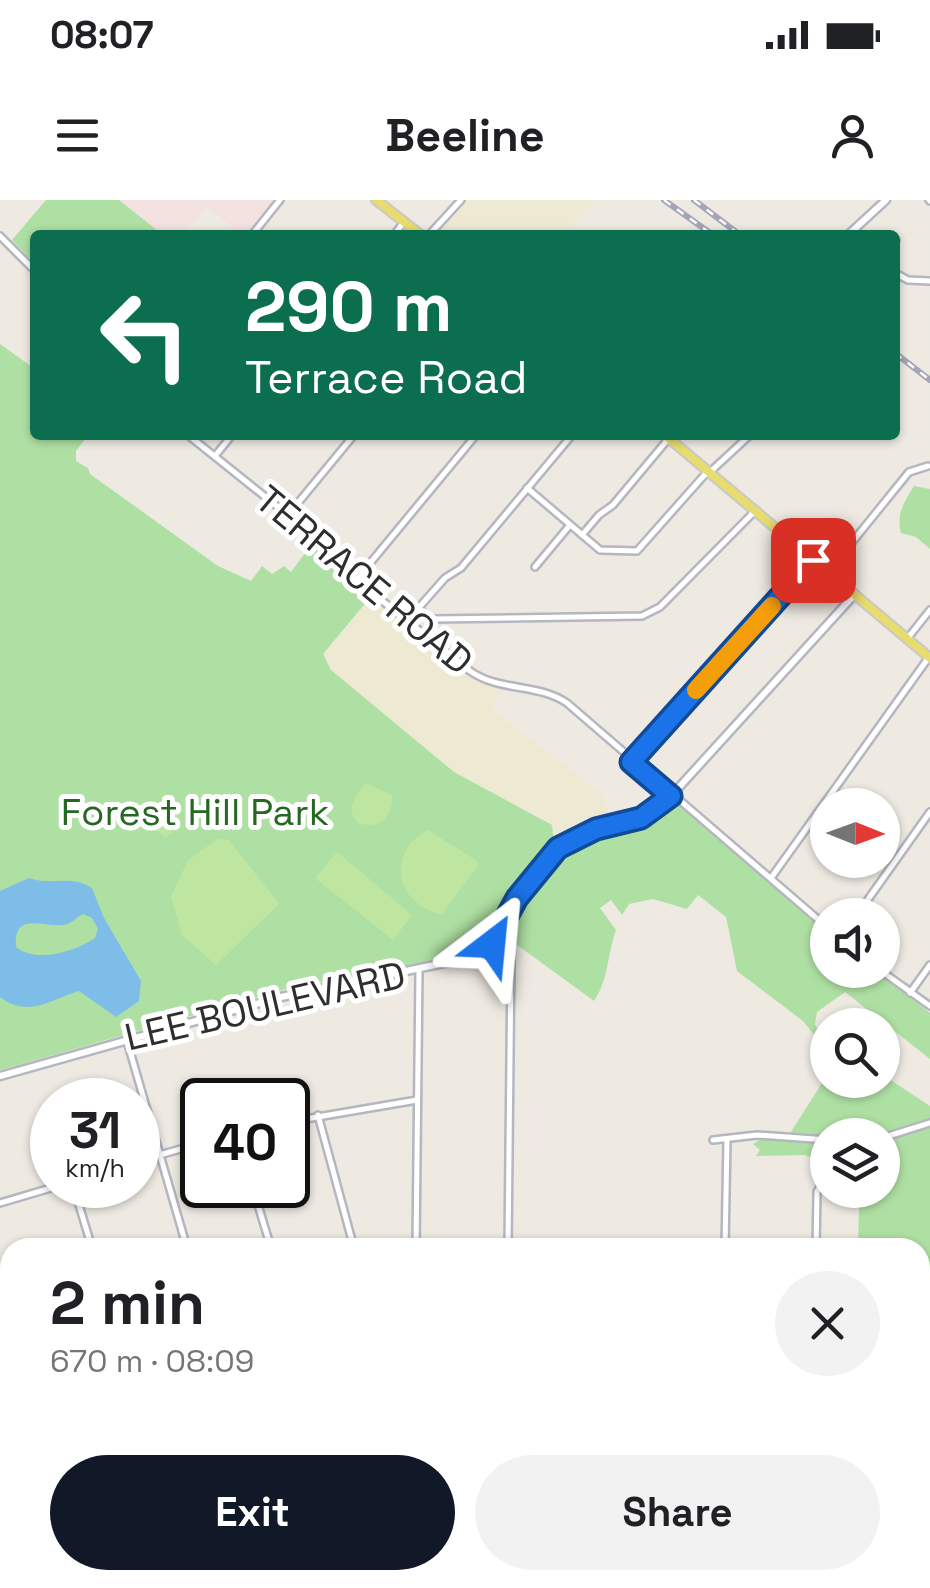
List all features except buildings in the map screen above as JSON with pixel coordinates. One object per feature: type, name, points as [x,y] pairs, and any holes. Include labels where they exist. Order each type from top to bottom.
[{"type":"main road","points":[[378,201],[414,230]]},
{"type":"main road","points":[[672,440],[929,657]]},
{"type":"street","points":[[256,230],[280,200]]},
{"type":"street","points":[[434,230],[461,200]]},
{"type":"street","points":[[853,230],[886,200]]},
{"type":"street","points":[[398,230],[404,222]]},
{"type":"street","points":[[0,236],[30,266]]},
{"type":"street","points":[[900,276],[930,281]]},
{"type":"street","name":"TERRACE ROAD","points":[[194,440],[319,540],[335,563],[486,680],[559,698],[810,913]]},
{"type":"street","points":[[215,456],[228,440]]},
{"type":"street","points":[[288,515],[350,440]]},
{"type":"street","points":[[356,580],[472,440]]},
{"type":"street","points":[[408,622],[445,578],[460,568],[568,440]]},
{"type":"street","points":[[582,535],[613,505],[664,440]]},
{"type":"street","points":[[527,488],[600,550],[639,551],[709,472],[744,440]]},
{"type":"street","points":[[828,572],[909,472],[928,466]]},
{"type":"street","points":[[419,609],[433,619],[642,616],[660,607],[756,510]]},
{"type":"street","points":[[535,567],[570,525]]},
{"type":"street","points":[[631,762],[813,560]]},
{"type":"street","points":[[508,1238],[511,960],[507,946],[498,938],[517,898],[558,848],[596,829],[641,818],[671,796],[854,594]]},
{"type":"street","points":[[907,638],[930,610]]},
{"type":"street","points":[[423,634],[433,619]]},
{"type":"street","points":[[770,880],[929,657]]},
{"type":"street","points":[[869,898],[930,812]]},
{"type":"street","name":"LEE BOULEVARD","points":[[0,1076],[281,996],[470,960],[498,938]]},
{"type":"street","points":[[910,992],[930,965]]},
{"type":"street","points":[[416,1238],[419,969]]},
{"type":"street","points":[[900,985],[930,1006]]},
{"type":"street","points":[[126,1038],[137,1078]]},
{"type":"street","points":[[310,1116],[417,1100]]},
{"type":"street","points":[[318,1114],[351,1238]]},
{"type":"street","points":[[900,1132],[930,1123]]},
{"type":"street","points":[[713,1140],[757,1134],[810,1138]]},
{"type":"street","points":[[725,1238],[727,1140]]},
{"type":"street","points":[[160,1157],[184,1238]]},
{"type":"street","points":[[0,1202],[30,1194]]},
{"type":"street","points":[[80,1208],[89,1238]]},
{"type":"street","points":[[259,1208],[268,1238]]},
{"type":"street","points":[[816,1208],[816,1238]]},
{"type":"shaded area","points":[[119,200],[278,200],[254,230],[237,230],[206,206],[186,230],[157,230]]},
{"type":"shaded area","points":[[461,200],[597,200],[567,230],[434,230]]},
{"type":"shaded area","points":[[373,594],[479,677],[506,687],[490,708],[602,794],[614,826],[558,848],[552,825],[454,772],[340,679],[323,655]]},
{"type":"green space","points":[[46,200],[119,200],[157,230],[30,230],[30,259],[12,240]]},
{"type":"green space","name":"Forest Hill Park","points":[[0,344],[30,365],[30,440],[84,440],[76,451],[76,461],[218,566],[251,581],[262,566],[272,574],[284,566],[291,572],[316,538],[335,563],[373,594],[323,654],[331,670],[454,772],[552,825],[554,844],[512,895],[493,931],[471,951],[286,989],[0,1070]]},
{"type":"green space","points":[[914,486],[930,489],[930,549],[916,537],[901,533],[900,514]]},
{"type":"green space","points":[[367,784],[392,795],[384,820],[373,825],[358,823],[352,814],[354,800]]},
{"type":"green space","points":[[671,796],[810,914],[810,988],[899,988],[930,1013],[930,1059],[900,1035],[900,1008],[865,1008],[845,992],[823,1008],[810,1008],[810,1030],[737,971],[726,917],[698,895],[687,909],[653,899],[629,904],[622,915],[611,900],[600,908],[616,930],[594,1001],[513,942],[510,931],[517,898],[567,841],[630,822]]},
{"type":"green space","points":[[162,802],[172,805],[178,819],[176,827],[165,837],[144,822],[144,817]]},
{"type":"green space","points":[[428,830],[477,861],[478,866],[442,914],[414,901],[402,877],[406,851]]},
{"type":"green space","points":[[218,839],[229,840],[279,904],[216,965],[182,935],[171,897],[188,860]]},
{"type":"green space","points":[[337,852],[412,915],[393,940],[315,878]]},
{"type":"green space","points":[[900,1086],[930,1106],[930,1238],[858,1238],[859,1208],[900,1208],[900,1118],[810,1118],[810,1157],[756,1156],[760,1150],[753,1144],[763,1138],[789,1135],[812,1098],[900,1098]]},
{"type":"water","points":[[29,878],[76,882],[92,888],[104,918],[141,981],[139,1001],[116,1017],[79,991],[30,1007],[0,997],[0,891]],"holes":[[[83,914],[92,918],[98,929],[95,938],[77,947],[45,955],[16,947],[16,936],[24,925],[65,924]]]},
{"type":"railway","points":[[664,200],[706,230]]},
{"type":"railway","points":[[694,200],[733,230]]},
{"type":"railway","points":[[900,357],[930,380]]},
{"type":"slow traffic","points":[[696,690],[772,606]]},
{"type":"route","points":[[492,944],[517,898],[558,848],[579,835],[641,818],[671,796],[631,762],[813,560]]}]
